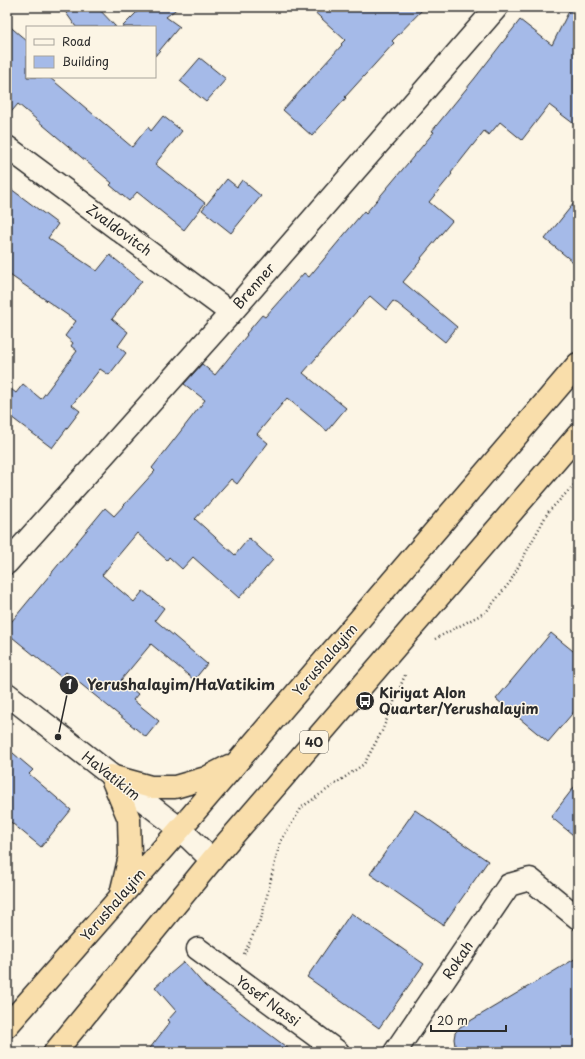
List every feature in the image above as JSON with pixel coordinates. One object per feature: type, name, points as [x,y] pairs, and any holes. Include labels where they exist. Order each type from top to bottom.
[{"type":"highway","name":"Yerushalayim","points":[[7,1026],[180,829],[578,364]]},
{"type":"highway","name":"40","points":[[55,1052],[212,860],[578,435]]},
{"type":"highway","points":[[111,776],[151,787],[175,787],[206,778],[238,761]]},
{"type":"highway","points":[[111,776],[129,819],[130,856],[120,897]]},
{"type":"street","name":"Brenner","points":[[7,562],[231,313],[497,7]]},
{"type":"street","name":"Zvaldovitch","points":[[7,147],[231,313]]},
{"type":"street","name":"HaVatikim","points":[[7,694],[180,829],[212,860]]},
{"type":"street","name":"Rokah","points":[[395,1052],[509,885],[530,879],[578,918]]},
{"type":"street","name":"Yosef Nassi","points":[[198,949],[338,1052]]},
{"type":"path","points":[[430,644],[435,639],[486,612],[510,582],[548,512],[578,481]]},
{"type":"path","points":[[234,976],[262,916],[280,842],[302,808],[364,764],[382,731],[405,674]]},
{"type":"building","points":[[62,7],[97,7],[115,26],[75,26]]},
{"type":"building","points":[[142,7],[179,7],[166,17],[180,27],[156,55],[156,26],[123,26]]},
{"type":"building","points":[[309,7],[425,7],[392,41],[394,43],[312,136],[283,110],[345,40]]},
{"type":"building","points":[[571,7],[578,7],[578,127],[549,105],[522,140],[500,122],[489,135],[484,131],[429,202],[452,221],[403,282],[457,327],[445,342],[397,303],[393,301],[386,310],[370,296],[303,373],[346,408],[327,431],[287,398],[257,434],[268,443],[237,484],[231,479],[195,519],[235,555],[249,538],[273,560],[239,598],[193,557],[182,569],[169,557],[167,560],[137,533],[102,575],[134,602],[143,591],[164,608],[155,620],[207,664],[194,680],[151,644],[121,680],[138,694],[133,700],[159,721],[146,737],[66,672],[61,677],[7,633],[7,627],[105,508],[114,516],[155,471],[152,468],[205,400],[184,384],[202,364],[215,375],[262,315],[265,317],[304,273],[309,277],[364,211],[366,213],[434,132],[432,131],[520,20],[552,45]]},
{"type":"building","points":[[7,24],[26,40],[26,78],[50,78],[132,147],[148,127],[151,131],[163,116],[182,131],[155,164],[205,203],[184,230],[137,192],[129,201],[110,185],[112,183],[18,104],[7,117]]},
{"type":"building","points":[[200,58],[226,79],[206,102],[180,81]]},
{"type":"building","points":[[227,179],[237,187],[242,180],[261,196],[231,233],[202,210]]},
{"type":"building","points":[[7,186],[58,224],[48,238],[97,271],[110,255],[142,281],[112,319],[128,332],[118,346],[126,353],[109,375],[100,369],[72,405],[80,411],[52,448],[7,414],[7,386],[16,393],[23,384],[41,399],[77,351],[71,346],[73,343],[65,336],[76,321],[7,273]]},
{"type":"building","points":[[578,198],[578,266],[545,239]]},
{"type":"building","points":[[551,633],[578,655],[578,707],[548,742],[496,699]]},
{"type":"building","points":[[7,748],[33,770],[29,774],[71,810],[41,847],[7,819]]},
{"type":"building","points":[[578,782],[578,839],[551,817]]},
{"type":"building","points":[[415,810],[488,861],[443,925],[370,874]]},
{"type":"building","points":[[351,913],[424,964],[379,1028],[307,977]]},
{"type":"building","points":[[578,957],[578,1052],[456,1052],[454,1039],[455,1033],[460,1027]]},
{"type":"building","points":[[184,962],[205,986],[293,1052],[147,1052],[170,1022],[168,1020],[176,1011],[155,987]]},
{"type":"place","name":"Kiriyat Alon Quarter/Yerushalayim","points":[[365,701]]},
{"type":"place","name":"Yerushalayim/HaVatikim","points":[[58,737]]}]
